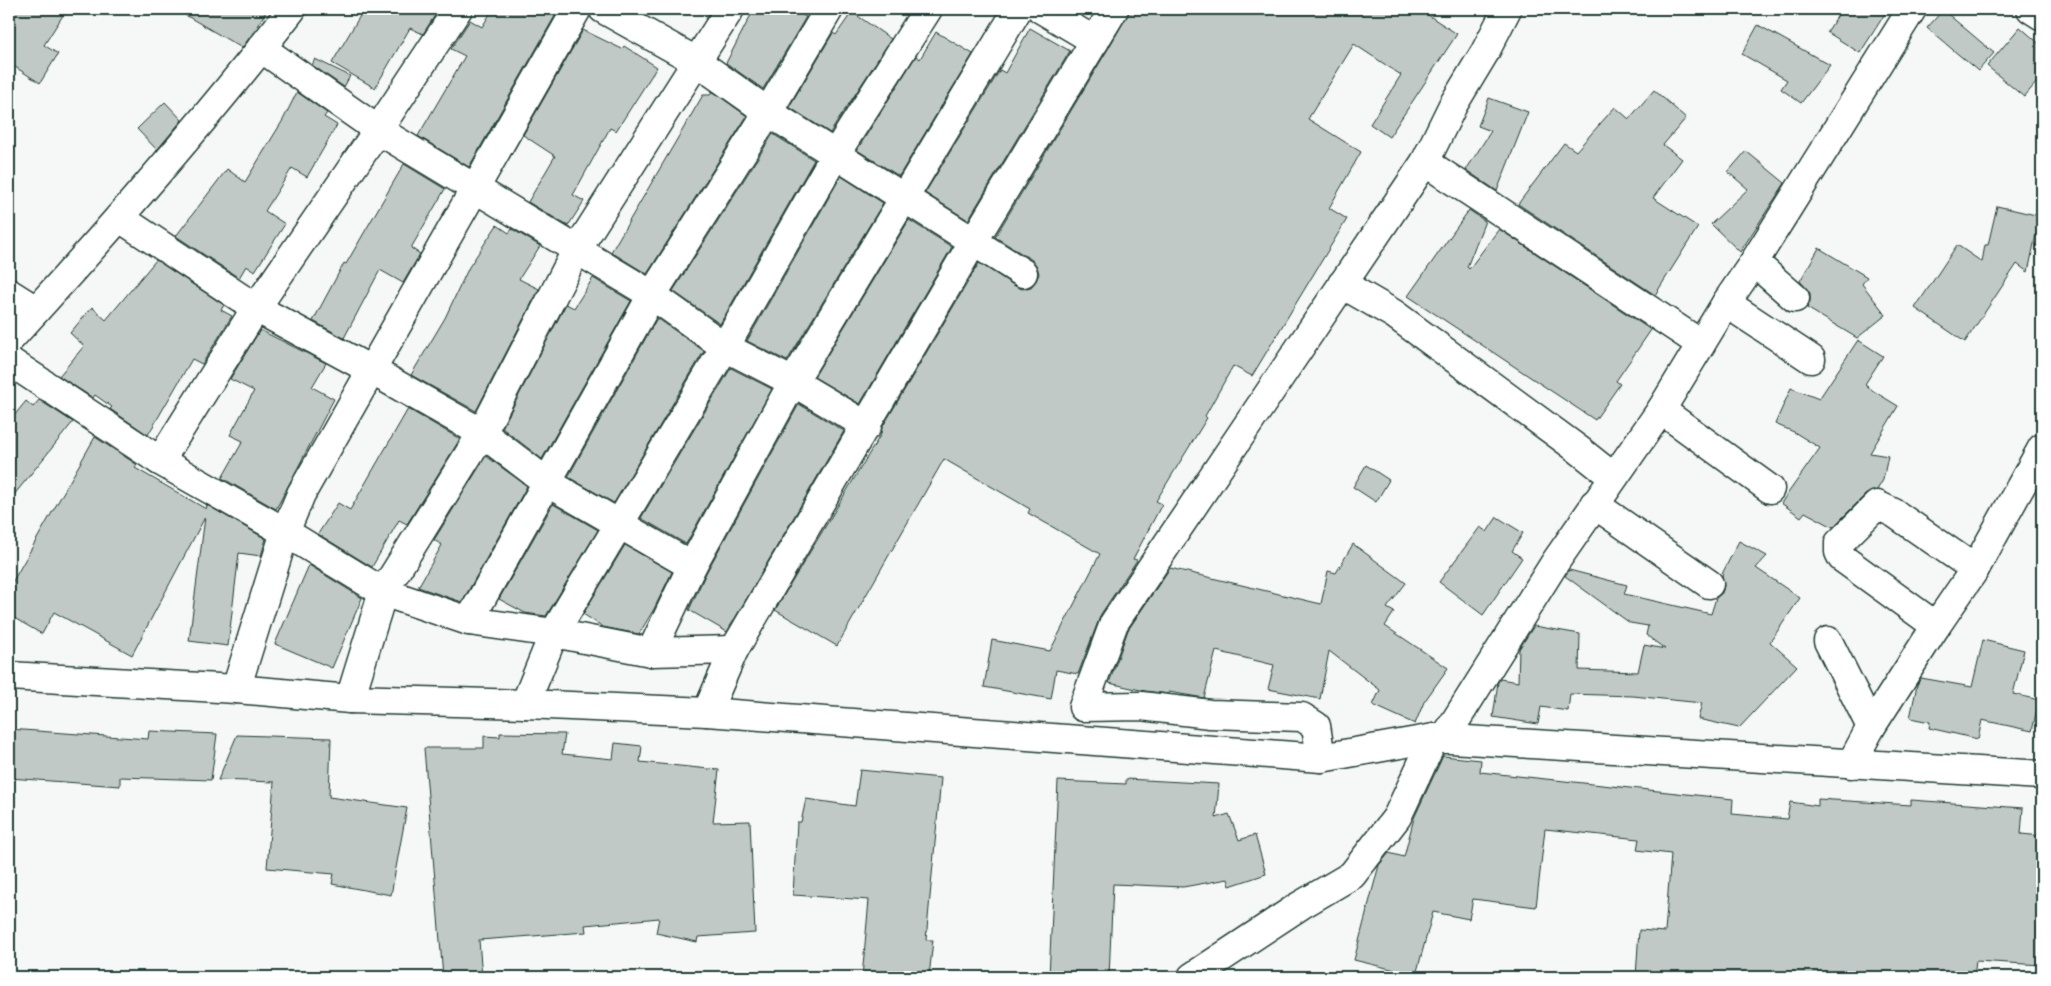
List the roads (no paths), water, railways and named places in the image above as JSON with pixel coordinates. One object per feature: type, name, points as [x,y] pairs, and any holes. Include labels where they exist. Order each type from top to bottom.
[{"type":"street","points":[[9,340],[120,218],[292,9]]},
{"type":"street","points":[[160,461],[256,308],[458,9]]},
{"type":"street","points":[[236,689],[285,532],[301,494],[577,9]]},
{"type":"street","points":[[603,9],[696,61],[768,112],[1023,273]]},
{"type":"street","points":[[350,699],[383,592],[482,433],[576,251],[730,9]]},
{"type":"street","points":[[469,621],[652,295],[768,112],[829,9]]},
{"type":"street","points":[[525,704],[554,634],[725,347],[835,155],[928,9]]},
{"type":"street","points":[[651,652],[692,566],[793,382],[1018,9]]},
{"type":"street","points":[[1041,9],[1095,41]]},
{"type":"street","points":[[707,712],[734,650],[867,426],[973,242],[1114,9]]},
{"type":"street","points":[[1321,758],[1316,726],[1302,717],[1210,714],[1141,706],[1083,707],[1118,616],[1425,162],[1453,105],[1507,9]]},
{"type":"street","points":[[1192,977],[1300,905],[1352,875],[1397,817],[1439,738],[1594,504],[1661,410],[1726,303],[1754,262],[1912,9]]},
{"type":"street","points":[[2031,9],[2042,16]]},
{"type":"street","points":[[261,48],[378,130],[475,187],[576,251],[652,295],[725,347],[793,382],[867,426]]},
{"type":"street","points":[[1425,162],[1701,344]]},
{"type":"street","points":[[120,218],[256,308],[482,433],[548,483],[692,566]]},
{"type":"street","points":[[1754,262],[1795,298]]},
{"type":"street","points":[[1342,284],[1394,314],[1579,450],[1613,478]]},
{"type":"street","points":[[9,293],[36,310]]},
{"type":"street","points":[[1726,303],[1811,359]]},
{"type":"street","points":[[9,361],[160,461],[285,532],[383,592],[469,621],[651,652],[734,650]]},
{"type":"street","points":[[1661,410],[1770,489]]},
{"type":"street","points":[[1851,764],[1870,727],[1975,569],[2042,448]]},
{"type":"street","points":[[1594,504],[1709,584]]},
{"type":"street","points":[[1936,626],[1842,558],[1839,552],[1839,543],[1877,505],[1894,513],[1975,569]]},
{"type":"street","points":[[1828,640],[1870,727]]},
{"type":"street","points":[[9,676],[236,689],[350,699],[707,712],[1321,758],[1439,738],[2042,775]]}]
